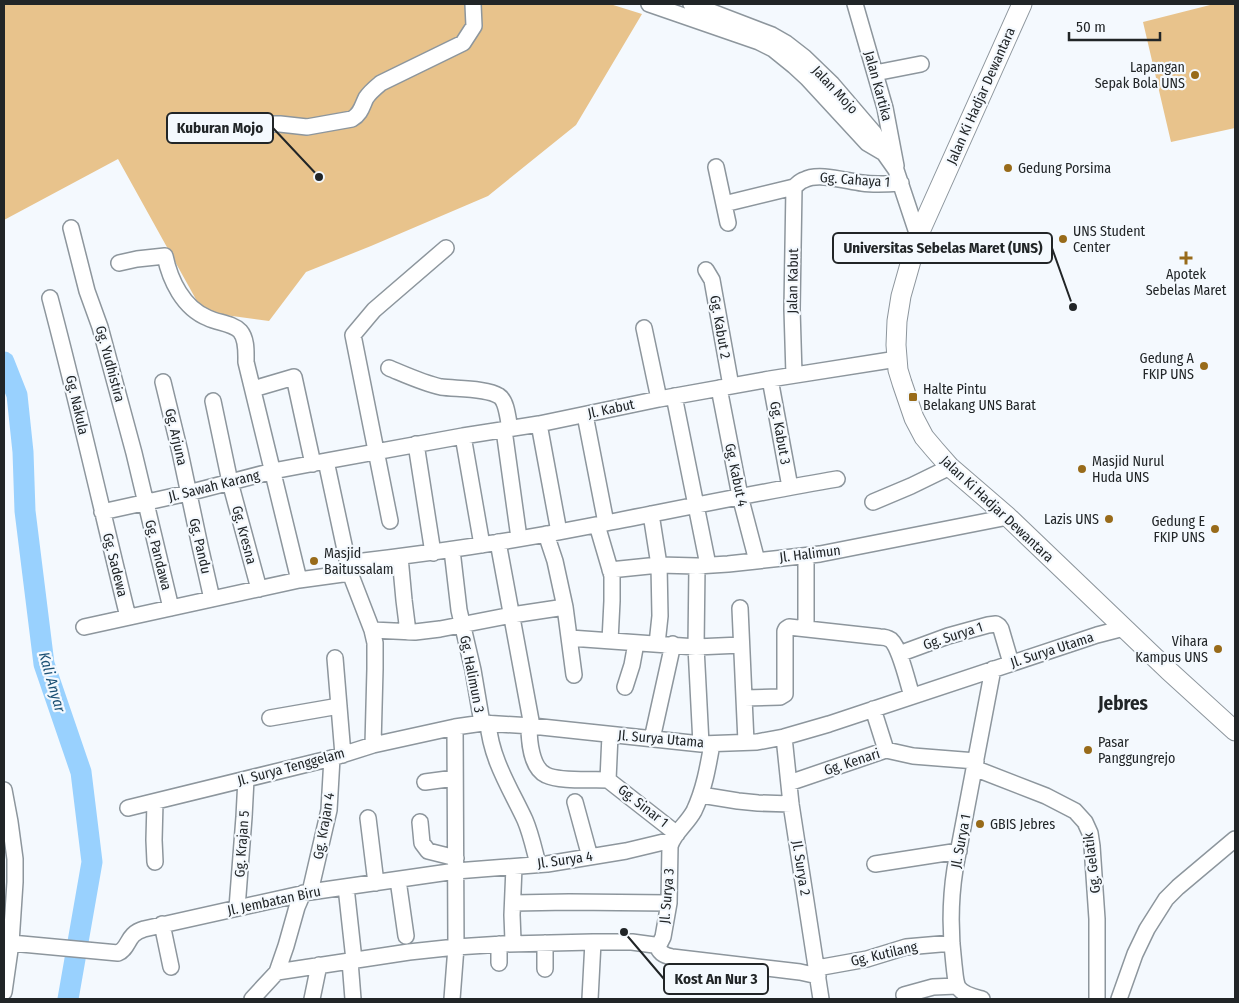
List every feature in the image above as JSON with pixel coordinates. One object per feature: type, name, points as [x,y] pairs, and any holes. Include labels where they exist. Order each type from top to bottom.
[{"type":"main road","name":"Jalan Ki Hadjar Dewantara","points":[[1022,4],[918,236],[899,308],[896,331],[897,359],[902,383],[914,418],[924,437],[950,467],[1008,517],[1168,670],[1235,730]]},
{"type":"street","points":[[264,124],[307,127],[356,117],[373,89],[381,83],[463,43],[474,26],[473,4]]},
{"type":"street","points":[[649,4],[759,42],[773,49],[807,78],[867,143],[884,153]]},
{"type":"street","name":"Jalan Mojo","points":[[691,4],[772,34],[786,42],[832,84],[874,133],[899,177],[918,236]]},
{"type":"street","name":"Jalan Kartika","points":[[855,4],[887,116],[899,177]]},
{"type":"street","points":[[875,72],[920,64]]},
{"type":"street","points":[[716,168],[728,223]]},
{"type":"street","name":"Gg. Cahaya 1","points":[[724,204],[794,187],[806,179],[820,177],[840,178],[863,183],[899,177]]},
{"type":"street","name":"Jalan Kabut","points":[[794,187],[792,309],[794,375]]},
{"type":"street","name":"Gg. Yudhistira","points":[[71,228],[87,291],[100,326],[146,502]]},
{"type":"street","points":[[390,521],[353,335],[374,310],[446,248]]},
{"type":"street","points":[[119,263],[165,256],[167,267],[177,288],[189,306],[208,319],[232,326],[240,331],[246,348],[246,362],[298,580]]},
{"type":"street","name":"Gg. Kabut 2","points":[[706,270],[712,280],[725,387]]},
{"type":"street","name":"Gg. Nakula","points":[[50,298],[102,512]]},
{"type":"street","points":[[644,328],[659,399]]},
{"type":"street","name":"Jl. Kabut","points":[[319,462],[539,424],[674,396],[897,359]]},
{"type":"street","points":[[389,368],[409,377],[436,385],[482,391],[500,396],[504,403],[519,538]]},
{"type":"street","points":[[253,390],[294,377],[349,568],[372,630],[375,669],[373,745]]},
{"type":"street","name":"Gg. Kabut 3","points":[[770,379],[790,487]]},
{"type":"street","name":"Gg. Arjuna","points":[[163,382],[188,493]]},
{"type":"street","name":"Gg. Kabut 4","points":[[725,387],[740,496],[756,561]]},
{"type":"street","points":[[674,396],[702,566],[696,647],[706,744],[705,778],[701,795],[692,814],[674,837]]},
{"type":"street","name":"Gg. Kresna","points":[[213,401],[230,482],[259,589]]},
{"type":"street","points":[[585,415],[612,576],[610,641]]},
{"type":"street","points":[[539,424],[555,561],[565,607],[574,675]]},
{"type":"street","points":[[463,436],[482,545]]},
{"type":"street","points":[[416,444],[433,553]]},
{"type":"street","name":"Jl. Sawah Karang","points":[[102,512],[188,493],[273,471],[319,462]]},
{"type":"street","points":[[873,502],[950,467]]},
{"type":"street","points":[[84,627],[400,557],[553,533],[837,479]]},
{"type":"street","name":"Gg. Pandu","points":[[188,493],[212,599]]},
{"type":"street","name":"Gg. Pandawa","points":[[146,502],[171,608]]},
{"type":"street","name":"Gg. Sadewa","points":[[102,512],[128,617]]},
{"type":"street","points":[[650,514],[658,565],[660,616],[657,644]]},
{"type":"street","name":"Jl. Halimun","points":[[610,570],[658,565],[702,566],[806,556],[840,551],[1008,517]]},
{"type":"street","points":[[498,542],[531,726],[529,738],[531,752],[537,766],[544,775],[552,778],[608,780],[610,735]]},
{"type":"street","name":"Gg. Halimun 3","points":[[452,550],[462,626],[490,742],[495,759],[525,820],[538,864]]},
{"type":"street","points":[[806,556],[806,629]]},
{"type":"street","points":[[400,557],[408,632]]},
{"type":"street","points":[[372,630],[408,632],[440,630],[565,607]]},
{"type":"street","points":[[740,608],[746,742]]},
{"type":"street","name":"Gg. Surya 1","points":[[899,654],[988,624],[996,624],[1001,629],[1011,663]]},
{"type":"street","points":[[744,698],[780,697],[785,694],[786,629],[789,627],[885,638],[893,642],[899,654],[912,696]]},
{"type":"street","name":"Jl. Surya Utama","points":[[455,727],[485,723],[531,726],[706,744],[771,740],[830,724],[1102,633],[1124,628]]},
{"type":"street","points":[[570,638],[696,647],[741,645]]},
{"type":"street","points":[[625,687],[636,643]]},
{"type":"street","points":[[652,739],[673,644]]},
{"type":"street","name":"Gg. Krajan 4","points":[[276,972],[298,907],[307,893],[330,810],[338,757],[339,706],[335,658]]},
{"type":"street","name":"Jl. Surya 1","points":[[957,986],[952,943],[951,893],[993,670]]},
{"type":"street","points":[[270,718],[339,706]]},
{"type":"street","points":[[873,709],[886,750]]},
{"type":"street","points":[[452,999],[456,947],[455,727]]},
{"type":"street","name":"Jl. Surya Tenggelam","points":[[128,808],[338,757],[373,745],[455,727]]},
{"type":"street","name":"Jl. Surya 2","points":[[784,737],[788,783],[821,999]]},
{"type":"street","name":"Gg. Kenari","points":[[788,783],[886,750],[975,765]]},
{"type":"street","name":"Gg. Gelatik","points":[[975,765],[1046,796],[1075,811],[1085,822],[1090,833],[1092,846],[1097,920],[1097,999]]},
{"type":"street","points":[[424,782],[455,778]]},
{"type":"street","name":"Gg. Krajan 5","points":[[237,908],[246,780]]},
{"type":"street","name":"Gg. Sinar 1","points":[[608,780],[674,837]]},
{"type":"street","points":[[4,790],[10,822],[9,859],[15,882],[4,992]]},
{"type":"street","points":[[701,795],[738,802],[791,804]]},
{"type":"street","points":[[154,802],[155,862]]},
{"type":"street","points":[[575,802],[590,857]]},
{"type":"street","points":[[368,818],[376,883]]},
{"type":"street","points":[[420,822],[422,843],[428,851],[456,865]]},
{"type":"street","name":"Jl. Surya 4","points":[[456,865],[514,867],[538,864],[644,848],[674,837]]},
{"type":"street","name":"Jl. Surya 3","points":[[658,945],[663,937],[669,903],[670,846],[674,837]]},
{"type":"street","points":[[1118,999],[1139,946],[1156,912],[1178,887],[1235,839]]},
{"type":"street","points":[[875,864],[959,851]]},
{"type":"street","name":"Jl. Jembatan Biru","points":[[8,949],[43,946],[119,953],[135,933],[144,928],[307,893],[398,880],[456,865]]},
{"type":"street","points":[[499,963],[506,943],[513,903],[514,867]]},
{"type":"street","points":[[398,880],[406,936]]},
{"type":"street","points":[[346,887],[353,999]]},
{"type":"street","points":[[513,903],[669,903]]},
{"type":"street","points":[[162,924],[171,968]]},
{"type":"street","points":[[590,999],[593,942]]},
{"type":"street","points":[[252,999],[276,972],[408,952],[506,943],[632,942],[658,945],[661,953],[672,957],[800,972],[817,972]]},
{"type":"street","points":[[545,943],[545,969]]},
{"type":"street","name":"Gg. Kutilang","points":[[817,972],[906,947],[952,943]]},
{"type":"street","points":[[312,999],[318,965]]},
{"type":"street","points":[[904,994],[933,987],[957,986],[962,992],[982,999]]},
{"type":"shaded area","points":[[4,4],[610,4],[642,14],[576,125],[488,196],[306,272],[269,321],[203,312],[118,159],[4,220]]},
{"type":"shaded area","name":"Lapangan Sepak Bola UNS","points":[[1214,4],[1235,4],[1235,128],[1171,142],[1143,22]]},
{"type":"waterway","name":"Kali Anyar","points":[[4,362],[17,395],[23,452],[25,511],[44,664],[81,772],[92,862],[68,999]]},
{"type":"place","name":"Lapangan Sepak Bola UNS","points":[[1195,75]]},
{"type":"place","name":"Gedung Porsima","points":[[1008,168]]},
{"type":"place","name":"Kuburan Mojo","points":[[319,177]]},
{"type":"place","name":"UNS Student Center","points":[[1063,239]]},
{"type":"place","name":"Apotek Sebelas Maret","points":[[1186,258]]},
{"type":"place","name":"Universitas Sebelas Maret (UNS)","points":[[1073,307]]},
{"type":"place","name":"Gedung A FKIP UNS","points":[[1204,366]]},
{"type":"place","name":"Halte Pintu Belakang UNS Barat","points":[[913,397]]},
{"type":"place","name":"Masjid Nurul Huda UNS","points":[[1082,469]]},
{"type":"place","name":"Lazis UNS","points":[[1109,519]]},
{"type":"place","name":"Gedung E FKIP UNS","points":[[1215,529]]},
{"type":"place","name":"Masjid Baitussalam","points":[[314,561]]},
{"type":"place","name":"Vihara Kampus UNS","points":[[1218,649]]},
{"type":"place","name":"Pasar Panggungrejo","points":[[1088,750]]},
{"type":"place","name":"GBIS Jebres","points":[[980,824]]},
{"type":"place","name":"Kost An Nur 3","points":[[624,932]]},
{"type":"district","name":"Jebres","points":[[1123,703]]}]
